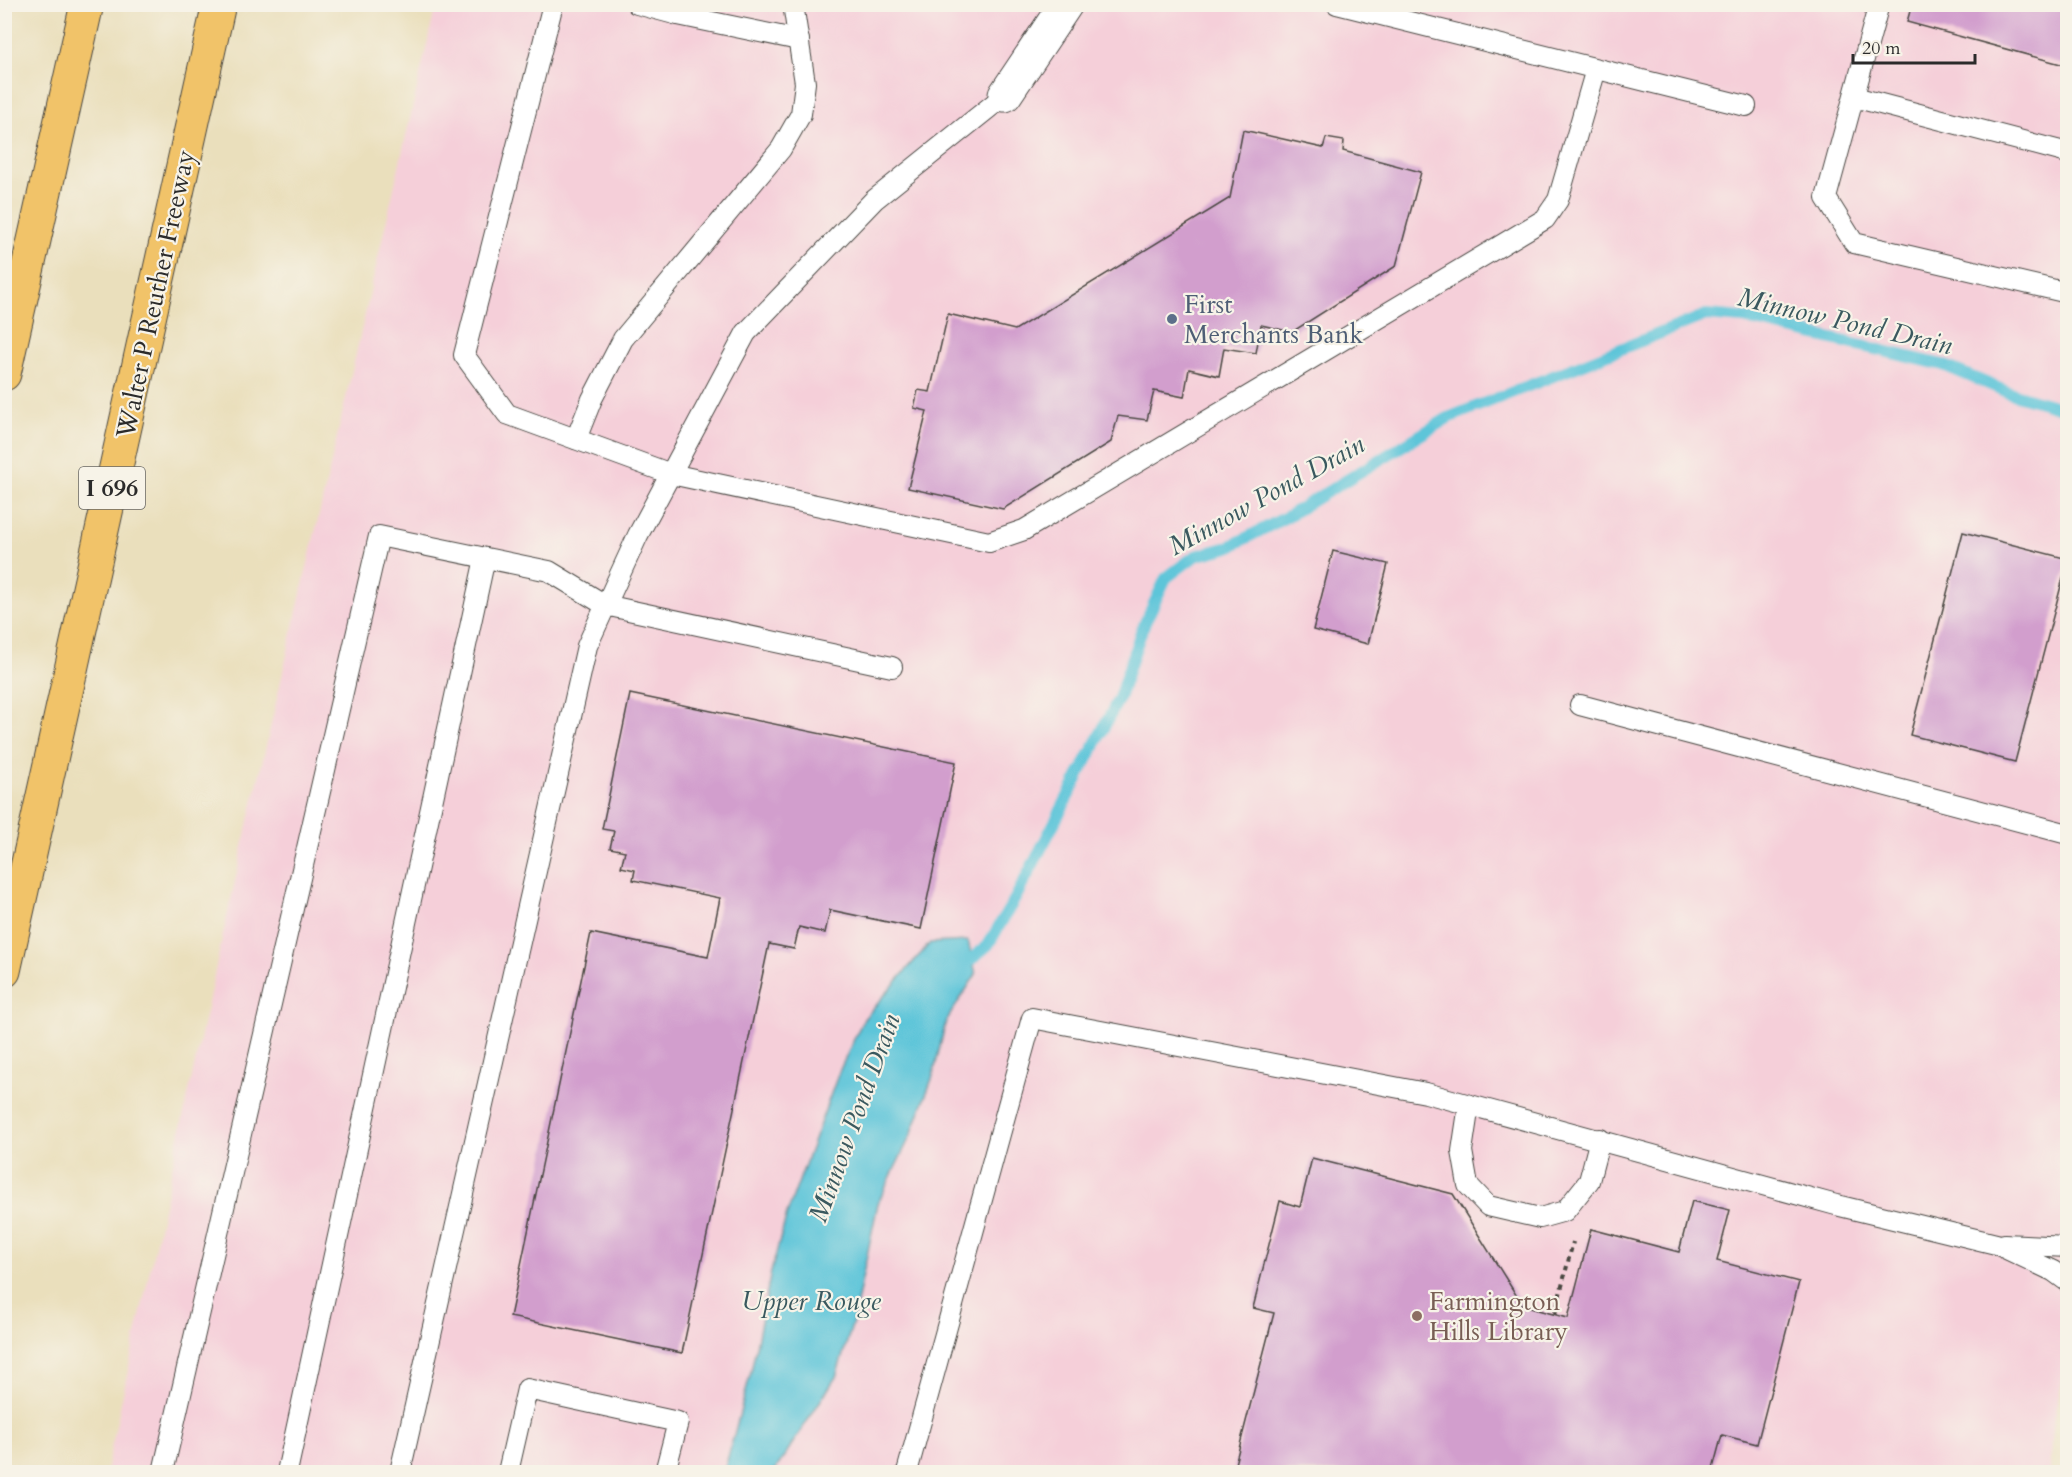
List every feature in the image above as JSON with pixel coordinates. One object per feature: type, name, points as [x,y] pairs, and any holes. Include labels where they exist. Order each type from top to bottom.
[{"type":"highway","points":[[4,374],[87,4]]},
{"type":"highway","name":"Walter P Reuther Freeway","points":[[4,971],[219,4]]},
{"type":"street","points":[[1005,95],[1066,4]]},
{"type":"lane","points":[[553,4],[464,355],[507,414],[671,474],[988,542],[1024,530],[1545,219],[1558,200],[1596,69]]},
{"type":"lane","points":[[637,4],[679,10],[799,40]]},
{"type":"lane","points":[[576,439],[592,399],[622,339],[781,149],[801,114],[805,83],[793,4]]},
{"type":"lane","points":[[1337,4],[1746,106]]},
{"type":"lane","points":[[1879,4],[1826,198],[1854,243],[2067,292]]},
{"type":"lane","points":[[400,1473],[586,646],[671,474],[746,333],[874,200],[1005,95]]},
{"type":"lane","points":[[1854,97],[2067,153]]},
{"type":"lane","points":[[163,1473],[379,536],[549,572],[606,604],[892,668]]},
{"type":"lane","points":[[287,1473],[485,558]]},
{"type":"lane","points":[[1580,705],[2067,834]]},
{"type":"lane","points":[[907,1473],[1032,1018],[1426,1093],[1836,1205],[1996,1244],[2067,1247]]},
{"type":"lane","points":[[1469,1106],[1462,1151],[1468,1185],[1488,1206],[1540,1218],[1565,1211],[1588,1181],[1600,1139]]},
{"type":"lane","points":[[1996,1244],[2053,1271],[2067,1282]]},
{"type":"lane","points":[[508,1473],[527,1389],[678,1422],[665,1473]]},
{"type":"path","points":[[1555,1314],[1573,1243],[1571,1235]]},
{"type":"shaded area","points":[[436,5],[2067,5],[2068,1357],[2054,1417],[2050,1472],[106,1472],[227,916]]},
{"type":"water","name":"Upper Rouge","points":[[968,941],[976,974],[946,1021],[933,1076],[911,1135],[878,1203],[853,1322],[836,1377],[774,1472],[724,1472],[751,1372],[771,1272],[787,1214],[839,1072],[863,1020],[930,943]]},
{"type":"building","points":[[1912,4],[2068,4],[2068,66],[1907,22]]},
{"type":"building","name":"First Merchants Bank","points":[[1243,130],[1323,148],[1326,138],[1344,141],[1343,151],[1421,172],[1396,266],[1292,332],[1261,325],[1256,353],[1224,348],[1219,376],[1189,369],[1184,397],[1154,391],[1147,420],[1118,416],[1111,442],[1003,509],[908,488],[927,411],[914,408],[918,390],[930,392],[948,314],[1015,330],[1230,198]]},
{"type":"building","points":[[1963,532],[2068,559],[2015,762],[1910,735]]},
{"type":"building","points":[[1333,551],[1388,564],[1368,644],[1313,630]]},
{"type":"building","points":[[630,694],[956,762],[921,929],[830,910],[825,933],[799,927],[794,949],[769,944],[682,1353],[510,1317],[591,933],[708,957],[720,898],[633,880],[635,870],[621,867],[625,851],[610,848],[614,831],[602,829]]},
{"type":"building","name":"Farmington Hills Library","points":[[1312,1158],[1453,1194],[1523,1306],[1568,1318],[1591,1229],[1679,1252],[1692,1201],[1730,1210],[1717,1261],[1799,1282],[1757,1444],[1722,1435],[1712,1472],[1253,1472],[1234,1468],[1274,1313],[1253,1308],[1280,1201],[1300,1207]]},
{"type":"waterway","name":"Minnow Pond Drain","points":[[960,969],[988,945],[1016,897],[1119,698],[1142,629],[1166,578],[1195,556],[1229,547],[1288,516],[1448,418],[1706,315],[1743,318],[1943,365],[2010,393],[2068,410]]},
{"type":"place","name":"First Merchants Bank","points":[[1172,319]]},
{"type":"place","name":"Farmington Hills Library","points":[[1417,1316]]}]
